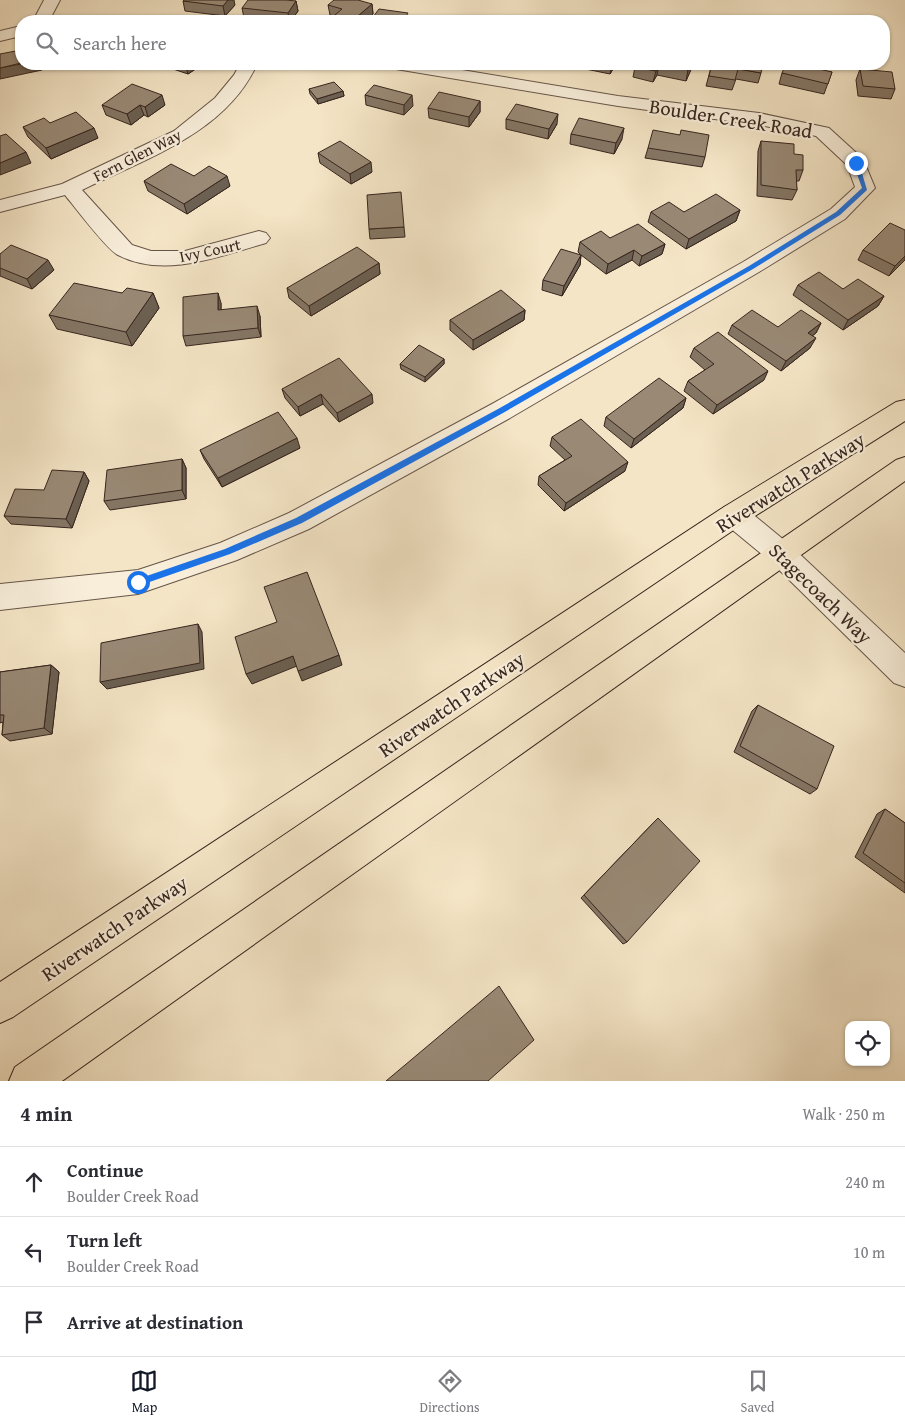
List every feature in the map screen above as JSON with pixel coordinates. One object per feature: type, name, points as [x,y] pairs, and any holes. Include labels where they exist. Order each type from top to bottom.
[{"type":"main road","name":"Riverwatch Parkway","points":[[0,1004],[734,515],[905,408]]},
{"type":"main road","points":[[29,1081],[905,467]]},
{"type":"street","points":[[44,15],[52,0]]},
{"type":"street","points":[[0,36],[15,32]]},
{"type":"street","name":"Fern Glen Way","points":[[0,206],[69,188],[181,134],[221,102],[242,77],[245,70]]},
{"type":"street","name":"Boulder Creek Road","points":[[0,597],[138,582],[227,552],[299,521],[501,411],[751,267],[838,214],[865,188],[856,163],[822,132],[759,119],[618,101],[432,70]]},
{"type":"street","name":"Ivy Court","points":[[69,188],[124,250],[151,258],[185,258],[260,238]]},
{"type":"street","name":"Stagecoach Way","points":[[734,515],[780,553],[905,673]]},
{"type":"building","points":[[184,0],[228,0],[223,6]]},
{"type":"building","points":[[248,0],[296,1],[288,13],[242,8]]},
{"type":"building","points":[[334,0],[358,0],[372,4],[359,15],[335,15],[342,9],[328,5]]},
{"type":"building","points":[[379,9],[408,13],[407,15],[374,15]]},
{"type":"building","points":[[15,51],[15,64],[0,68],[0,54]]},
{"type":"building","points":[[710,70],[738,70],[735,80],[709,76]]},
{"type":"building","points":[[744,70],[762,70],[761,73]]},
{"type":"building","points":[[783,70],[823,70],[832,72],[828,84],[782,73]]},
{"type":"building","points":[[860,70],[892,72],[895,89],[863,86]]},
{"type":"building","points":[[334,82],[343,91],[317,99],[309,89]]},
{"type":"building","points":[[132,84],[162,95],[145,107],[140,105],[127,114],[102,105]]},
{"type":"building","points":[[374,85],[412,95],[404,105],[365,95]]},
{"type":"building","points":[[439,92],[480,101],[469,117],[428,108]]},
{"type":"building","points":[[516,104],[558,114],[549,129],[506,119]]},
{"type":"building","points":[[76,112],[94,128],[46,148],[23,127],[44,118],[50,123]]},
{"type":"building","points":[[579,118],[624,128],[616,143],[571,134]]},
{"type":"building","points":[[653,130],[680,135],[681,130],[709,135],[705,157],[648,148]]},
{"type":"building","points":[[6,134],[26,152],[0,163],[0,136]]},
{"type":"building","points":[[340,141],[371,162],[350,174],[318,153]]},
{"type":"building","points":[[761,141],[794,144],[794,154],[803,155],[803,170],[796,170],[797,190],[761,185]]},
{"type":"building","points":[[171,164],[194,176],[209,166],[227,176],[184,204],[144,181]]},
{"type":"building","points":[[401,192],[404,227],[369,229],[367,195]]},
{"type":"building","points":[[716,194],[740,210],[689,239],[651,212],[669,202],[684,212]]},
{"type":"building","points":[[890,223],[905,230],[905,256],[895,266],[863,250]]},
{"type":"building","points":[[638,224],[665,244],[642,256],[634,250],[608,264],[580,242],[601,231],[610,238]]},
{"type":"building","points":[[11,245],[48,260],[27,279],[0,268],[0,254]]},
{"type":"building","points":[[357,247],[379,263],[309,306],[287,288]]},
{"type":"building","points":[[561,249],[581,255],[564,286],[543,280]]},
{"type":"building","points":[[819,272],[843,289],[858,279],[884,296],[848,320],[798,285]]},
{"type":"building","points":[[74,283],[122,293],[127,288],[153,293],[126,332],[49,315]]},
{"type":"building","points":[[501,290],[525,310],[473,340],[450,320]]},
{"type":"building","points":[[218,293],[218,310],[257,306],[258,328],[183,336],[183,297]]},
{"type":"building","points":[[752,310],[778,327],[801,310],[821,323],[808,333],[816,338],[786,361],[732,325]]},
{"type":"building","points":[[718,332],[768,371],[717,405],[688,381],[714,364],[694,348]]},
{"type":"building","points":[[419,345],[444,359],[425,377],[400,364]]},
{"type":"building","points":[[339,358],[372,394],[337,413],[321,394],[298,407],[282,389]]},
{"type":"building","points":[[659,378],[686,398],[634,439],[606,417]]},
{"type":"building","points":[[278,412],[297,438],[218,478],[200,450]]},
{"type":"building","points":[[581,419],[628,462],[566,503],[539,476],[572,456],[552,437]]},
{"type":"building","points":[[182,459],[182,490],[104,501],[107,470]]},
{"type":"building","points":[[52,470],[84,472],[66,519],[4,516],[15,489],[44,490]]},
{"type":"building","points":[[307,572],[339,655],[298,671],[293,656],[246,674],[235,637],[277,622],[264,587]]},
{"type":"building","points":[[198,624],[200,663],[100,682],[101,643]]},
{"type":"building","points":[[51,665],[44,728],[2,735],[4,715],[0,715],[0,672]]},
{"type":"building","points":[[758,705],[834,746],[817,789],[740,746]]},
{"type":"building","points":[[885,809],[905,823],[905,883],[863,853]]},
{"type":"building","points":[[658,818],[700,861],[627,942],[584,895]]},
{"type":"building","points":[[499,986],[534,1040],[488,1081],[386,1081]]},
{"type":"route","points":[[138,582],[227,552],[299,521],[501,411],[751,267],[838,214],[865,188],[856,163]]}]
